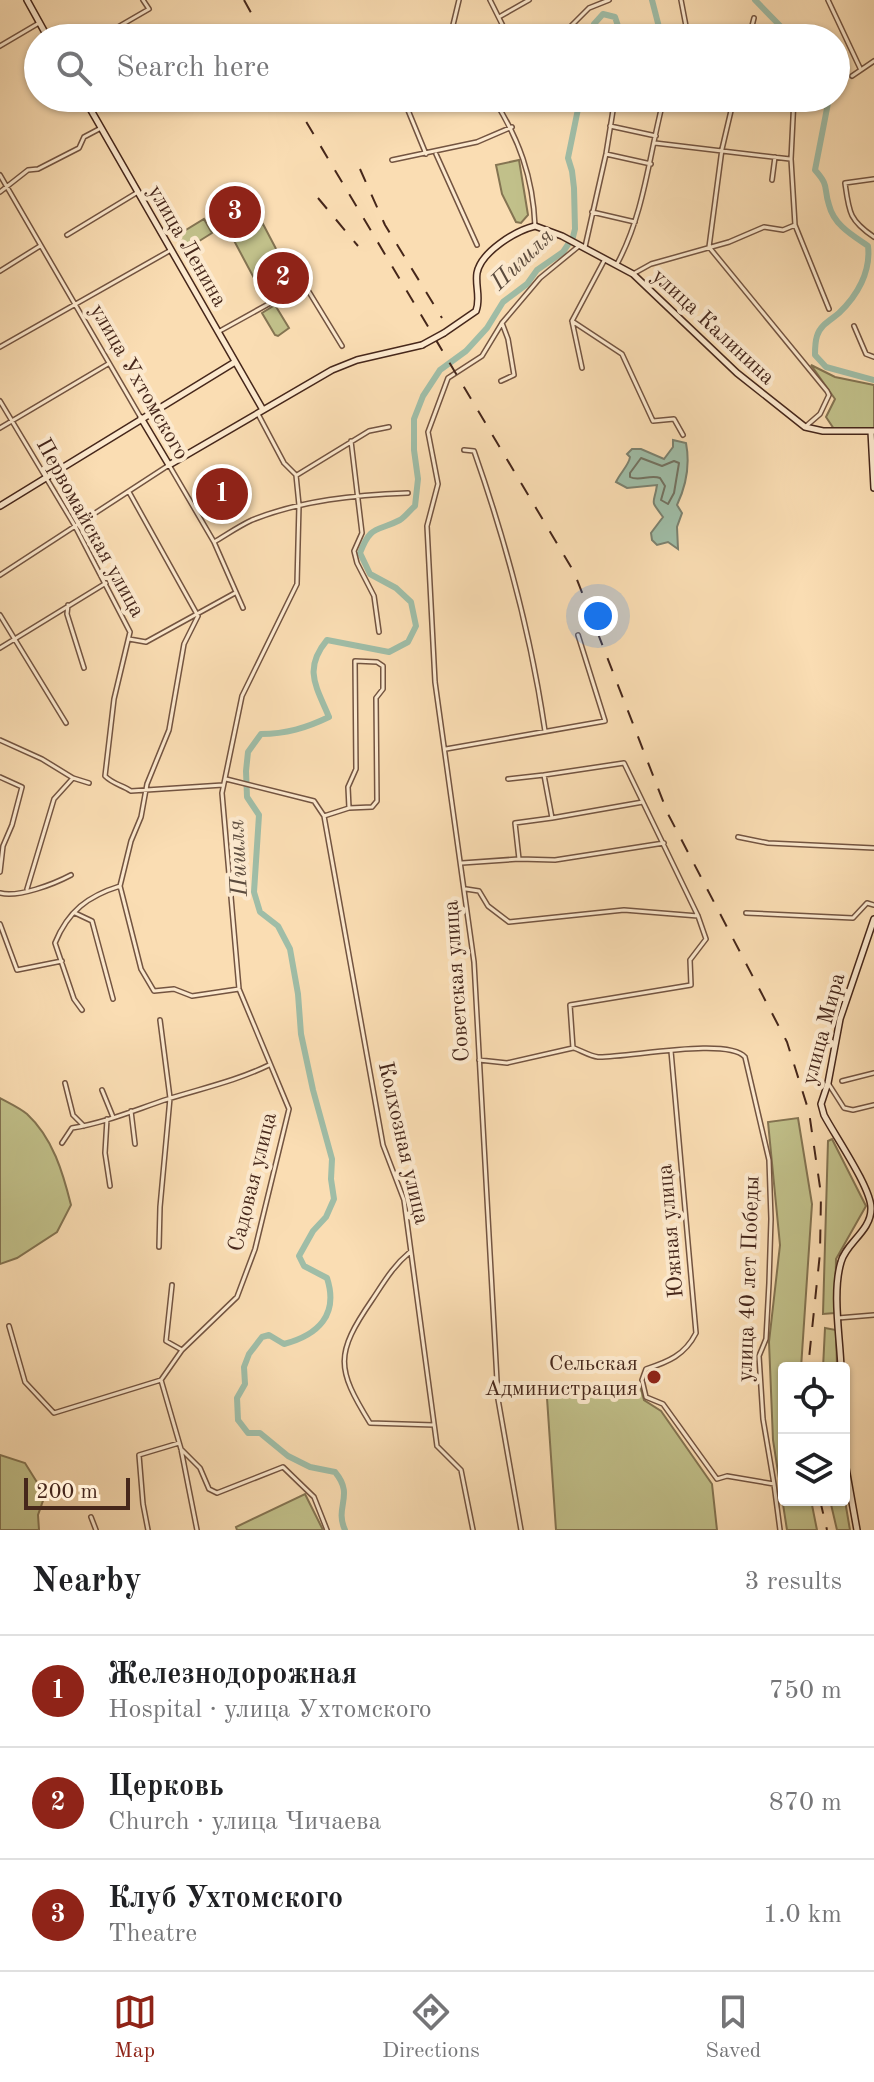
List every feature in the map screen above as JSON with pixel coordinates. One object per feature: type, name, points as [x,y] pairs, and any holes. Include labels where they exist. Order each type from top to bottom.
[{"type":"main road","points":[[27,0],[39,23]]},
{"type":"main road","name":"улица Ленина","points":[[92,112],[235,362],[260,412]]},
{"type":"main road","points":[[169,465],[332,370],[357,360],[422,345],[444,333],[476,311],[479,300],[477,271],[484,259],[515,234],[535,226]]},
{"type":"main road","name":"улица Калинина","points":[[535,226],[562,236],[633,274],[737,373],[805,427]]},
{"type":"main road","points":[[0,506],[235,362]]},
{"type":"main road","name":"улица Ухтомского","points":[[141,418],[169,465]]},
{"type":"main road","points":[[805,427],[823,431],[872,431],[874,488]]},
{"type":"main road","name":"улица Мира","points":[[841,1362],[840,1263],[867,1224],[872,1207],[821,1104],[840,1019],[874,919]]},
{"type":"main road","points":[[850,1491],[857,1530]]},
{"type":"street","points":[[123,24],[149,9],[143,0]]},
{"type":"street","points":[[454,24],[459,0]]},
{"type":"street","points":[[490,0],[502,24]]},
{"type":"street","points":[[499,17],[529,0]]},
{"type":"street","points":[[573,24],[589,8],[609,0]]},
{"type":"street","points":[[681,0],[686,24]]},
{"type":"street","points":[[828,0],[839,24]]},
{"type":"street","points":[[752,24],[754,18]]},
{"type":"street","points":[[0,46],[24,32]]},
{"type":"street","points":[[850,47],[860,68]]},
{"type":"street","points":[[852,76],[874,61]]},
{"type":"street","points":[[409,112],[426,154]]},
{"type":"street","points":[[502,112],[524,155],[534,196],[535,226]]},
{"type":"street","points":[[501,381],[514,375],[502,323],[540,278],[580,246],[592,212],[612,112]]},
{"type":"street","points":[[617,264],[635,222],[651,164],[661,112]]},
{"type":"street","points":[[731,112],[722,149],[709,247],[827,391],[829,395],[820,414],[805,427]]},
{"type":"street","points":[[793,112],[791,159],[795,225],[829,309]]},
{"type":"street","points":[[610,126],[656,136]]},
{"type":"street","points":[[392,160],[477,142],[512,127]]},
{"type":"street","points":[[0,192],[28,170],[38,169],[79,148],[84,137],[101,128]]},
{"type":"street","points":[[655,143],[791,159]]},
{"type":"street","points":[[436,153],[459,211],[477,245]]},
{"type":"street","points":[[606,154],[651,164]]},
{"type":"street","points":[[772,180],[775,157]]},
{"type":"street","name":"улица Ухтомского","points":[[0,175],[141,418]]},
{"type":"street","points":[[874,179],[845,183],[850,214],[857,225],[874,237]]},
{"type":"street","points":[[67,235],[138,192]]},
{"type":"street","points":[[592,212],[635,222]]},
{"type":"street","points":[[633,274],[651,264],[764,227],[783,230],[795,225]]},
{"type":"street","points":[[0,271],[40,246]]},
{"type":"street","points":[[0,347],[171,250]]},
{"type":"street","points":[[582,368],[572,321],[605,259]]},
{"type":"street","points":[[218,332],[301,286],[306,287],[342,346]]},
{"type":"street","points":[[572,321],[622,354],[653,421],[674,419],[683,435]]},
{"type":"street","name":"Советская улица","points":[[502,323],[482,356],[448,378],[428,432],[438,484],[427,526],[435,682],[474,962],[498,1399],[521,1530]]},
{"type":"street","points":[[854,326],[866,354],[874,357]]},
{"type":"street","points":[[0,428],[108,364]]},
{"type":"street","name":"Первомайская улица","points":[[0,401],[75,526],[130,632],[114,699],[104,770],[105,776],[113,784],[131,791],[145,790]]},
{"type":"street","name":"улица Ленина","points":[[260,412],[284,463],[296,475],[299,505]]},
{"type":"street","points":[[296,475],[369,431],[389,427]]},
{"type":"street","points":[[351,441],[362,533],[354,551],[374,596],[379,632]]},
{"type":"street","points":[[464,450],[474,451],[518,590],[536,668],[545,731]]},
{"type":"street","points":[[0,575],[169,465]]},
{"type":"street","name":"улица Ухтомского","points":[[169,465],[214,542],[243,608]]},
{"type":"street","points":[[129,492],[197,614]]},
{"type":"street","points":[[214,542],[250,521],[299,505],[356,495],[408,493]]},
{"type":"street","name":"Садовая улица","points":[[161,1380],[182,1350],[237,1297],[255,1249],[289,1109],[239,989],[222,793],[242,696],[297,584],[299,505]]},
{"type":"street","points":[[0,648],[106,583]]},
{"type":"street","points":[[129,639],[146,642],[235,593]]},
{"type":"street","points":[[68,605],[67,614],[84,668]]},
{"type":"street","points":[[197,614],[184,644],[169,730],[145,790],[141,817],[120,886],[141,969],[154,991],[174,989],[192,996],[239,989]]},
{"type":"street","points":[[0,615],[66,723]]},
{"type":"street","points":[[446,749],[605,721],[578,635]]},
{"type":"street","points":[[225,779],[314,801],[324,816],[349,808],[372,807],[377,801],[376,698],[383,689],[383,666],[377,662],[355,661],[356,769],[348,787],[349,808]]},
{"type":"street","points":[[0,740],[42,759],[73,778],[89,783]]},
{"type":"street","points":[[508,779],[624,763],[664,843],[706,939],[690,960],[691,985],[570,1005],[573,1048]]},
{"type":"street","points":[[544,775],[552,818]]},
{"type":"street","points":[[0,777],[22,787],[12,825],[1,844],[0,872]]},
{"type":"street","points":[[27,889],[54,799],[73,778]]},
{"type":"street","points":[[145,790],[223,785]]},
{"type":"street","points":[[519,859],[515,823],[644,801]]},
{"type":"street","name":"Колхозная улица","points":[[324,816],[383,1145],[404,1200],[437,1446],[461,1470],[473,1530]]},
{"type":"street","points":[[738,837],[768,843],[874,848]]},
{"type":"street","points":[[462,863],[555,860],[664,843]]},
{"type":"street","points":[[0,893],[10,896],[27,889],[48,887],[71,875]]},
{"type":"street","points":[[82,1010],[74,999],[55,943],[62,925],[93,895],[120,886]]},
{"type":"street","points":[[466,889],[479,891],[488,906],[509,922],[624,910],[698,916]]},
{"type":"street","points":[[746,913],[853,918],[867,903],[874,905]]},
{"type":"street","points":[[75,913],[92,921],[113,999]]},
{"type":"street","points":[[0,924],[17,970],[62,961]]},
{"type":"street","points":[[159,1247],[170,1098],[160,1020]]},
{"type":"street","points":[[479,1060],[507,1063],[573,1048],[595,1057],[671,1050]]},
{"type":"street","name":"Южная улица","points":[[671,1050],[696,1333],[688,1349],[665,1363],[646,1369],[642,1380],[646,1397],[663,1404],[717,1479],[727,1476],[774,1484]]},
{"type":"street","name":"улица 40 лет Победы","points":[[671,1050],[740,1051],[745,1057],[769,1160],[769,1283],[766,1339],[759,1356],[763,1419],[780,1530]]},
{"type":"street","points":[[62,1143],[72,1128],[241,1079],[269,1065]]},
{"type":"street","points":[[842,1081],[874,1073]]},
{"type":"street","points":[[65,1083],[73,1115],[84,1126]]},
{"type":"street","points":[[828,1083],[844,1108],[853,1110],[874,1105]]},
{"type":"street","points":[[102,1090],[113,1117]]},
{"type":"street","points":[[131,1111],[135,1144]]},
{"type":"street","points":[[107,1119],[105,1153],[110,1186]]},
{"type":"street","points":[[410,1252],[395,1264],[355,1326],[343,1356],[348,1387],[370,1423],[434,1425]]},
{"type":"street","points":[[172,1285],[166,1341],[182,1350]]},
{"type":"street","points":[[838,1318],[874,1315]]},
{"type":"street","points":[[9,1326],[25,1382],[54,1413],[161,1380],[181,1449],[197,1530]]},
{"type":"street","points":[[148,1530],[139,1455],[179,1443]]},
{"type":"street","points":[[181,1449],[200,1468],[209,1489],[217,1493],[283,1467],[314,1497],[327,1530]]},
{"type":"street","points":[[91,1517],[96,1530]]},
{"type":"shaded area","points":[[519,160],[528,215],[521,223],[516,222],[502,194],[496,165]]},
{"type":"shaded area","points":[[204,219],[212,233],[185,250],[176,236]]},
{"type":"shaded area","points":[[263,224],[284,264],[255,280],[231,235],[245,227],[248,232]]},
{"type":"shaded area","points":[[275,305],[289,328],[278,336],[262,313]]},
{"type":"shaded area","points":[[811,365],[835,377],[874,385],[874,428],[834,429],[826,417],[835,399]]},
{"type":"shaded area","points":[[0,1098],[27,1114],[44,1134],[60,1168],[71,1205],[57,1232],[17,1258],[0,1264]]},
{"type":"shaded area","points":[[798,1118],[812,1204],[801,1362],[778,1362],[778,1472],[773,1440],[769,1342],[780,1245],[768,1122]]},
{"type":"shaded area","points":[[832,1139],[866,1206],[836,1259],[835,1313],[823,1314],[828,1141]]},
{"type":"shaded area","points":[[825,1328],[836,1330],[837,1362],[823,1362]]},
{"type":"shaded area","points":[[640,1385],[644,1400],[661,1411],[712,1484],[717,1530],[556,1530],[547,1398]]},
{"type":"shaded area","points":[[0,1455],[25,1463],[45,1495],[38,1515],[39,1530],[0,1530]]},
{"type":"shaded area","points":[[305,1494],[323,1530],[237,1530],[236,1527]]},
{"type":"shaded area","points":[[783,1506],[812,1506],[817,1530],[787,1530]]},
{"type":"shaded area","points":[[831,1506],[846,1506],[850,1530],[837,1530]]},
{"type":"water","points":[[673,440],[686,443],[688,459],[685,483],[677,505],[682,513],[677,527],[678,549],[668,542],[657,545],[652,540],[651,533],[663,517],[654,502],[657,485],[627,488],[616,482],[628,463],[630,457],[627,454],[632,449],[641,449],[664,459],[673,447]]},
{"type":"waterway","name":"Пишля","points":[[652,0],[658,24]]},
{"type":"waterway","points":[[755,0],[778,24]]},
{"type":"waterway","name":"Пишля","points":[[594,24],[603,14],[615,17],[617,24]]},
{"type":"waterway","name":"Пишля","points":[[345,1530],[342,1522],[343,1488],[335,1472],[310,1467],[288,1456],[260,1433],[248,1433],[238,1420],[237,1398],[245,1384],[244,1367],[249,1354],[262,1337],[269,1335],[284,1344],[296,1340],[316,1329],[328,1313],[330,1291],[327,1278],[304,1266],[299,1256],[313,1231],[326,1217],[334,1199],[332,1159],[301,1034],[290,949],[278,926],[260,912],[254,892],[259,815],[247,797],[248,752],[261,734],[296,730],[329,717],[314,678],[315,660],[327,640],[389,652],[408,642],[416,626],[411,602],[396,588],[370,574],[360,553],[371,533],[400,520],[415,506],[418,479],[414,419],[423,396],[440,370],[466,351],[487,328],[503,302],[527,284],[537,270],[563,252],[573,237],[574,188],[568,158],[577,112]]},
{"type":"waterway","points":[[826,112],[815,170],[824,184],[831,212],[844,229],[868,246],[868,256],[865,274],[857,291],[818,332],[815,355],[826,367],[874,380]]},
{"type":"railway","points":[[244,0],[257,24]]},
{"type":"railway","points":[[300,112],[574,572],[668,814],[787,1042],[809,1112],[821,1194],[820,1253],[809,1362]]},
{"type":"railway","points":[[360,169],[385,225],[442,318]]},
{"type":"railway","points":[[318,198],[358,246]]},
{"type":"railway","points":[[821,1506],[827,1530]]},
{"type":"place","name":"Клуб Ухтомского","points":[[235,212]]},
{"type":"place","name":"Церковь","points":[[283,278]]},
{"type":"place","name":"Железнодорожная","points":[[222,494]]},
{"type":"place","name":"Сельская Администрация","points":[[654,1377]]}]
